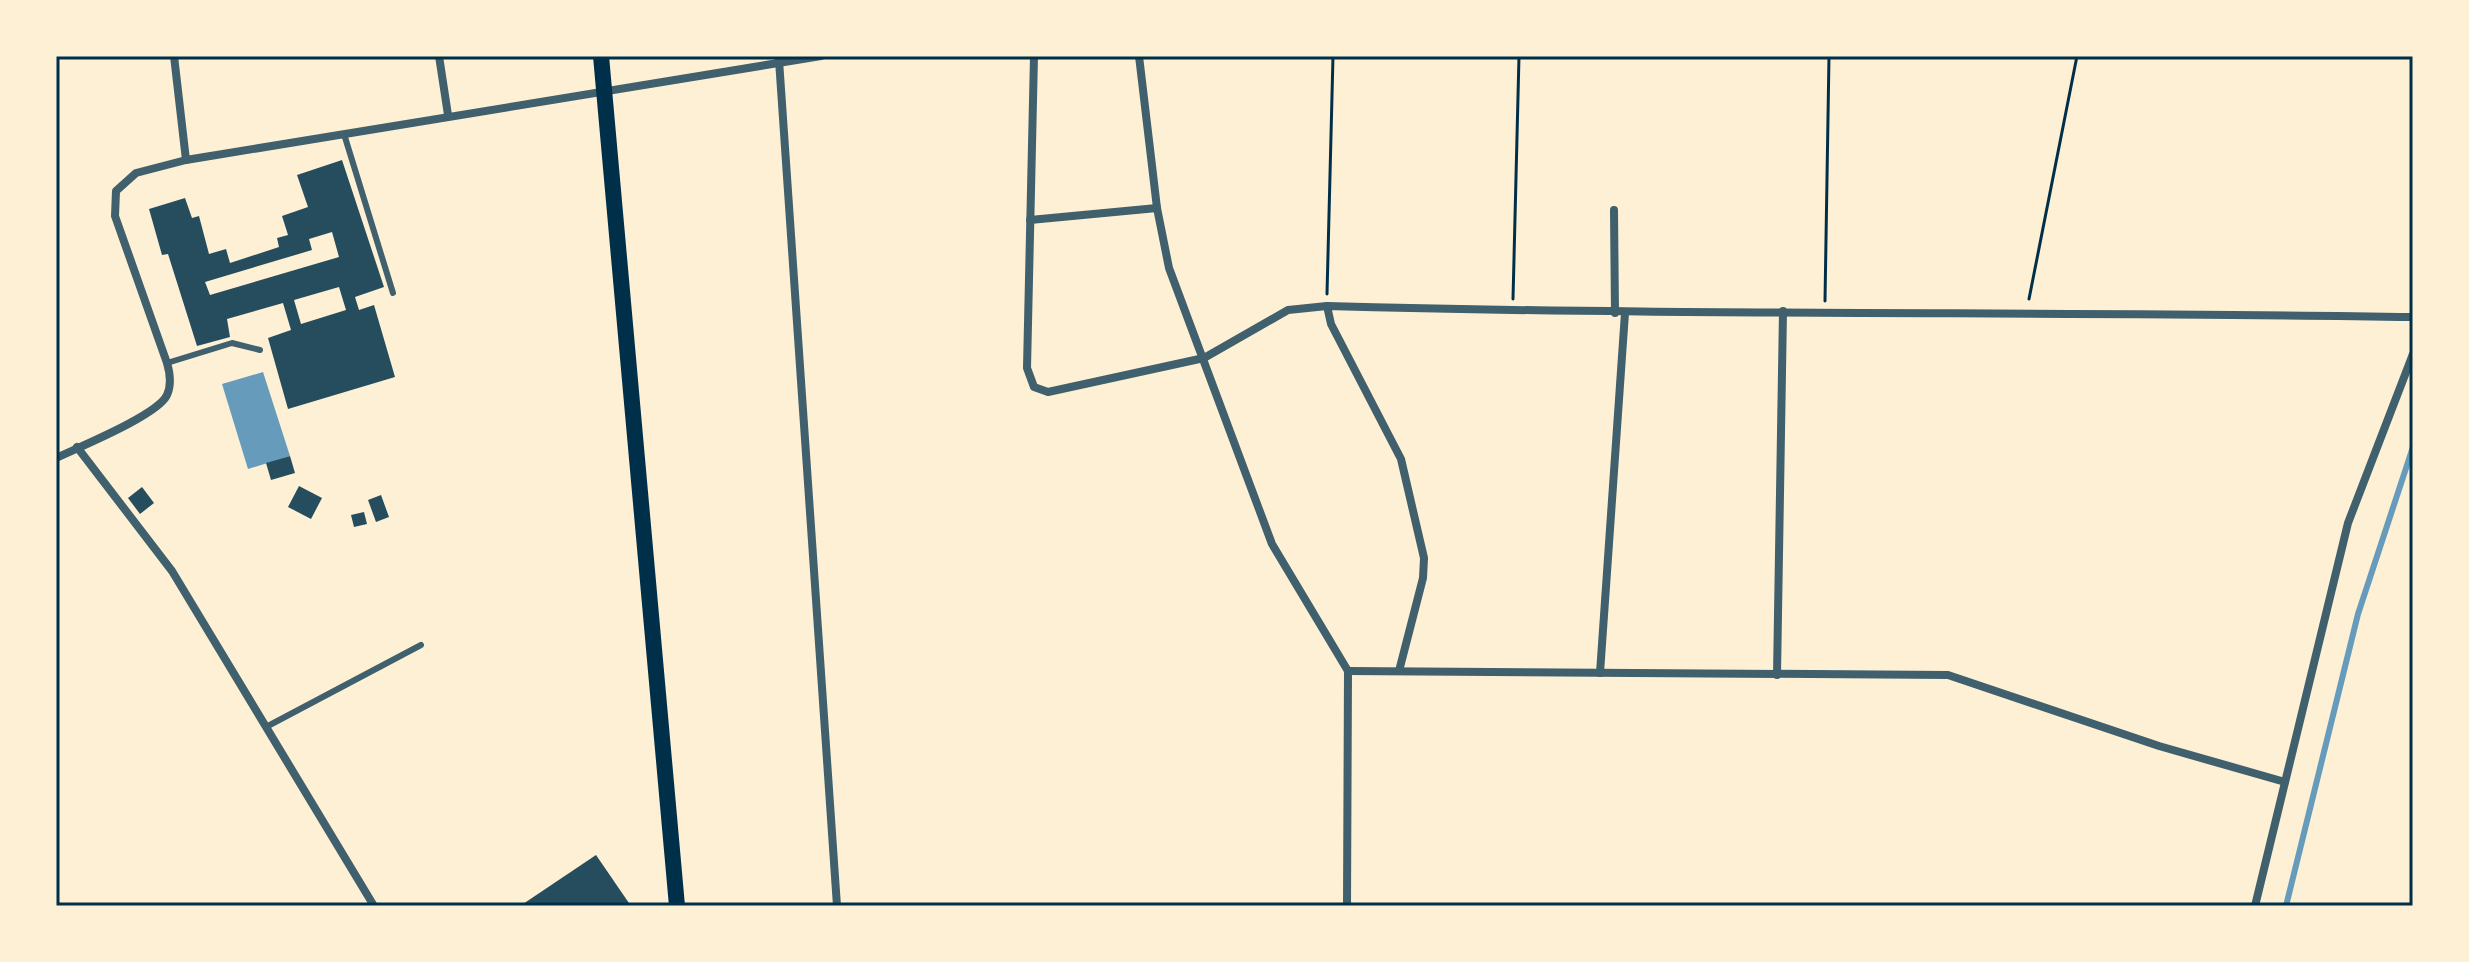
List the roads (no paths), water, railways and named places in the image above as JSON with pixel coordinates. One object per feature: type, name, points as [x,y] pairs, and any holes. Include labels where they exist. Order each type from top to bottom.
[{"type":"main road","points":[[601,56],[677,906]]},
{"type":"street","points":[[174,56],[186,160]]},
{"type":"street","points":[[439,56],[448,115]]},
{"type":"street","points":[[56,458],[153,409],[167,396],[171,375],[115,216],[116,191],[136,173],[186,160],[448,115],[604,92],[779,60],[821,56]]},
{"type":"street","points":[[1034,56],[1027,368],[1034,387],[1048,392],[1204,358],[1288,310],[1327,306],[1615,313],[2027,311],[2413,317]]},
{"type":"street","points":[[1139,56],[1157,208],[1169,268],[1272,544],[1348,671],[1347,906]]},
{"type":"street","points":[[779,60],[837,906]]},
{"type":"street","points":[[1030,220],[1157,208]]},
{"type":"street","points":[[1614,210],[1615,313]]},
{"type":"street","points":[[1327,306],[1331,324],[1401,459],[1424,558],[1423,578],[1399,671]]},
{"type":"street","points":[[1777,675],[1783,311]]},
{"type":"street","points":[[1600,673],[1625,313]]},
{"type":"street","points":[[2255,906],[2348,523],[2413,354]]},
{"type":"street","points":[[77,447],[172,571],[374,906]]},
{"type":"street","points":[[1348,671],[1948,675],[2159,746],[2285,782]]},
{"type":"lane","points":[[344,134],[393,293]]},
{"type":"lane","points":[[167,363],[232,343],[260,350]]},
{"type":"lane","points":[[266,727],[421,645]]},
{"type":"water","points":[[263,372],[290,456],[248,469],[222,384]]},
{"type":"waterway","points":[[2286,906],[2358,614],[2413,447]]}]
